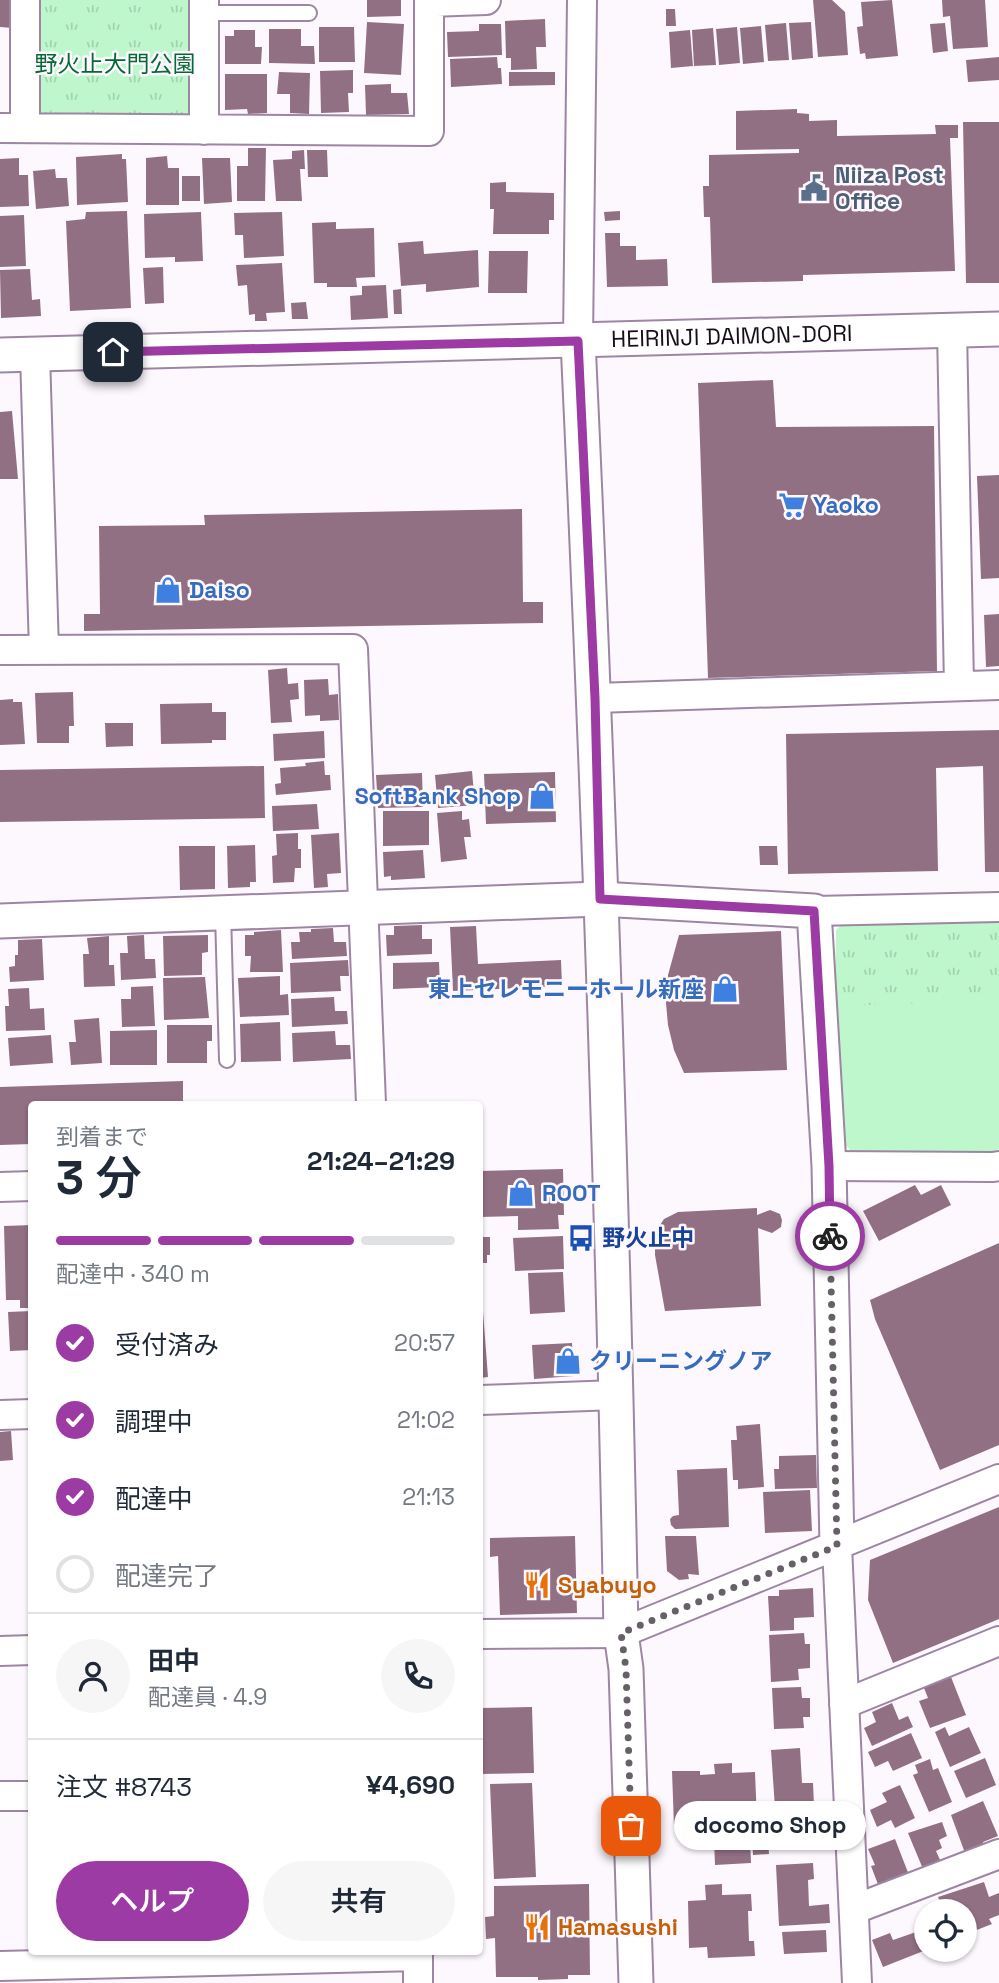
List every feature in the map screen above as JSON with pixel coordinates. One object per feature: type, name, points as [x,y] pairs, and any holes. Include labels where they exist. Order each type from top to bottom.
[{"type":"street","points":[[25,0],[13,128],[429,131],[429,1],[486,0]]},
{"type":"street","points":[[582,0],[578,341],[595,698],[617,1395],[621,1633],[626,1669],[636,1983]]},
{"type":"street","points":[[204,6],[204,130]]},
{"type":"street","name":"HEIRINJI DAIMON-DORI","points":[[0,355],[999,329]]},
{"type":"street","points":[[952,330],[960,685]]},
{"type":"street","points":[[35,354],[44,650]]},
{"type":"street","points":[[0,650],[353,649],[371,1101]]},
{"type":"street","points":[[595,698],[999,685]]},
{"type":"street","points":[[0,921],[600,899],[814,911],[999,907]]},
{"type":"street","points":[[814,911],[829,1166],[837,1546],[858,1983]]},
{"type":"street","points":[[829,1166],[999,1166]]},
{"type":"street","points":[[0,1187],[28,1186]]},
{"type":"street","points":[[483,1400],[617,1395]]},
{"type":"street","points":[[0,1415],[28,1414]]},
{"type":"street","points":[[483,1634],[621,1633],[999,1479]]},
{"type":"street","points":[[844,1704],[999,1641]]},
{"type":"street","points":[[0,1651],[28,1650]]},
{"type":"street","points":[[0,1796],[28,1796]]},
{"type":"street","points":[[855,1909],[999,1854]]},
{"type":"street","points":[[0,1966],[418,1963]]},
{"type":"lane","points":[[204,6],[309,13]]},
{"type":"lane","points":[[223,913],[228,1060]]},
{"type":"green space","name":"野火止大門公園","points":[[25,0],[204,0],[204,130],[25,128]]},
{"type":"green space","points":[[999,916],[999,1149],[851,1151],[835,1006],[836,930],[847,919]]},
{"type":"green space","points":[[999,1001],[999,1149],[987,1154],[851,1151],[843,1142],[835,1006]]},
{"type":"building","points":[[0,0],[14,0],[13,28],[0,27]]},
{"type":"building","points":[[367,0],[401,0],[401,16],[367,17]]},
{"type":"building","points":[[813,0],[832,0],[845,12],[848,55],[818,57]]},
{"type":"building","points":[[892,0],[898,56],[866,59],[865,53],[860,54],[857,27],[863,26],[861,2]]},
{"type":"building","points":[[942,0],[985,0],[988,47],[953,49],[950,16],[943,17]]},
{"type":"building","points":[[666,9],[675,9],[676,26],[666,26]]},
{"type":"building","points":[[545,19],[546,47],[536,47],[537,69],[511,70],[511,58],[506,58],[505,21]]},
{"type":"building","points":[[367,22],[404,24],[401,75],[364,73]]},
{"type":"building","points":[[811,22],[813,58],[792,60],[789,23]]},
{"type":"building","points":[[786,23],[789,60],[768,61],[765,25]]},
{"type":"building","points":[[945,23],[948,51],[933,53],[930,24]]},
{"type":"building","points":[[479,24],[501,24],[502,55],[448,57],[447,32],[479,31]]},
{"type":"building","points":[[761,26],[764,62],[743,64],[740,28]]},
{"type":"building","points":[[319,27],[354,27],[355,62],[319,62]]},
{"type":"building","points":[[737,27],[740,63],[719,65],[716,29]]},
{"type":"building","points":[[713,28],[716,65],[694,66],[692,30]]},
{"type":"building","points":[[269,29],[301,29],[301,46],[314,46],[315,64],[269,63]]},
{"type":"building","points":[[234,30],[255,30],[255,47],[262,47],[261,64],[225,64],[225,36],[234,36]]},
{"type":"building","points":[[690,30],[693,66],[671,68],[669,32]]},
{"type":"building","points":[[497,57],[502,84],[451,87],[450,59]]},
{"type":"building","points":[[999,57],[999,80],[968,82],[966,60]]},
{"type":"building","points":[[353,70],[353,93],[348,93],[349,112],[321,113],[320,71]]},
{"type":"building","points":[[279,72],[310,73],[309,114],[290,113],[290,94],[277,94]]},
{"type":"building","points":[[509,72],[555,72],[555,85],[509,86]]},
{"type":"building","points":[[225,74],[267,74],[267,113],[248,114],[247,109],[225,110]]},
{"type":"building","points":[[391,84],[391,93],[407,93],[409,114],[366,115],[365,85]]},
{"type":"building","points":[[797,109],[797,113],[809,114],[809,121],[837,120],[837,136],[936,134],[935,125],[958,125],[958,138],[950,138],[955,271],[803,275],[803,281],[712,283],[710,217],[704,217],[703,186],[709,186],[709,155],[799,153],[799,149],[736,150],[736,111]]},
{"type":"building","points":[[963,122],[999,122],[999,283],[966,283]]},
{"type":"building","points":[[248,148],[266,148],[265,201],[237,201],[237,166],[248,166]]},
{"type":"building","points":[[304,150],[305,169],[300,169],[302,201],[276,201],[273,160],[292,159],[292,151]]},
{"type":"building","points":[[307,150],[327,150],[328,177],[308,177]]},
{"type":"building","points":[[122,154],[122,159],[126,159],[128,202],[77,205],[76,157]]},
{"type":"building","points":[[167,156],[168,168],[179,168],[179,205],[146,205],[146,158]]},
{"type":"building","points":[[19,158],[19,175],[28,175],[29,206],[0,207],[0,159]]},
{"type":"building","points":[[202,158],[230,158],[232,202],[204,204]]},
{"type":"building","points":[[55,169],[56,178],[67,178],[69,206],[36,209],[33,171]]},
{"type":"building","points":[[182,176],[200,176],[200,201],[182,201]]},
{"type":"building","points":[[506,182],[506,192],[554,193],[554,220],[549,220],[549,234],[493,234],[494,209],[490,209],[490,183]]},
{"type":"building","points":[[127,211],[131,308],[70,311],[66,221],[85,219],[86,212]]},
{"type":"building","points":[[620,211],[620,220],[605,221],[604,212]]},
{"type":"building","points":[[201,212],[203,261],[175,262],[175,257],[145,258],[144,214]]},
{"type":"building","points":[[282,212],[284,256],[244,258],[243,235],[235,235],[234,213]]},
{"type":"building","points":[[24,215],[26,266],[0,267],[0,216]]},
{"type":"building","points":[[336,222],[336,229],[374,228],[375,277],[356,278],[357,287],[327,287],[327,283],[314,283],[312,223]]},
{"type":"building","points":[[605,233],[620,233],[620,246],[636,246],[636,260],[667,259],[668,286],[607,287]]},
{"type":"building","points":[[423,241],[424,254],[478,250],[479,287],[426,292],[426,284],[401,286],[398,243]]},
{"type":"building","points":[[489,251],[528,251],[527,293],[488,293]]},
{"type":"building","points":[[282,263],[285,312],[266,313],[267,321],[255,321],[255,314],[249,315],[247,285],[238,286],[236,265]]},
{"type":"building","points":[[163,267],[164,303],[145,304],[143,268]]},
{"type":"building","points":[[30,269],[32,300],[40,299],[41,316],[1,318],[0,270]]},
{"type":"building","points":[[386,285],[388,318],[351,320],[350,296],[362,295],[362,286]]},
{"type":"building","points":[[401,289],[402,314],[394,314],[393,290]]},
{"type":"building","points":[[306,302],[308,319],[292,319],[291,303]]},
{"type":"building","points":[[773,380],[776,427],[934,426],[937,671],[708,678],[698,383]]},
{"type":"building","points":[[12,411],[18,479],[0,479],[0,412]]},
{"type":"building","points":[[999,475],[999,578],[981,579],[977,476]]},
{"type":"building","points":[[522,509],[523,602],[543,602],[543,623],[84,631],[84,614],[100,614],[99,526],[205,525],[204,515]]},
{"type":"building","points":[[999,614],[999,666],[986,667],[984,615]]},
{"type":"building","points":[[287,668],[288,684],[298,683],[299,699],[290,700],[292,722],[271,723],[268,670]]},
{"type":"building","points":[[328,679],[329,695],[338,694],[339,720],[320,721],[320,715],[305,716],[304,680]]},
{"type":"building","points":[[73,692],[74,726],[69,726],[69,743],[37,743],[35,693]]},
{"type":"building","points":[[13,699],[13,702],[22,702],[25,744],[0,745],[0,700]]},
{"type":"building","points":[[212,703],[212,712],[226,712],[226,740],[212,740],[212,743],[161,744],[160,704]]},
{"type":"building","points":[[105,723],[133,723],[133,746],[106,747]]},
{"type":"building","points":[[999,730],[999,872],[985,872],[983,766],[936,768],[938,871],[788,874],[786,734]]},
{"type":"building","points":[[324,731],[325,758],[274,761],[273,734]]},
{"type":"building","points":[[324,761],[325,775],[330,775],[331,790],[276,795],[275,784],[281,783],[280,768],[306,766],[305,763]]},
{"type":"building","points":[[264,766],[265,818],[0,822],[0,770]]},
{"type":"building","points":[[472,771],[475,805],[438,808],[435,775]]},
{"type":"building","points":[[555,772],[556,822],[486,824],[484,774]]},
{"type":"building","points":[[422,773],[423,807],[378,808],[376,775]]},
{"type":"building","points":[[317,804],[319,829],[273,831],[272,806]]},
{"type":"building","points":[[383,811],[429,811],[429,845],[383,846]]},
{"type":"building","points":[[462,811],[462,820],[469,819],[471,837],[464,837],[467,859],[441,862],[437,813]]},
{"type":"building","points":[[298,833],[301,868],[295,868],[294,882],[273,883],[272,856],[277,855],[276,834]]},
{"type":"building","points":[[339,833],[341,873],[327,874],[328,887],[314,888],[311,835]]},
{"type":"building","points":[[255,845],[256,882],[250,882],[250,887],[228,888],[227,846]]},
{"type":"building","points":[[179,846],[215,846],[215,889],[180,890]]},
{"type":"building","points":[[759,846],[777,846],[778,865],[760,865]]},
{"type":"building","points":[[423,850],[425,878],[391,880],[391,876],[384,877],[383,852]]},
{"type":"building","points":[[422,925],[422,939],[432,939],[432,954],[387,956],[386,935],[394,935],[394,926]]},
{"type":"building","points":[[476,926],[478,964],[561,960],[562,986],[453,991],[450,927]]},
{"type":"building","points":[[333,928],[334,942],[346,942],[347,956],[292,959],[291,942],[300,942],[299,932]]},
{"type":"building","points":[[281,930],[283,972],[250,972],[251,956],[245,956],[245,935]]},
{"type":"building","name":"東上セレモニーホール新座","points":[[781,931],[787,1070],[684,1073],[674,1050],[666,1003],[668,975],[679,935]]},
{"type":"building","points":[[144,935],[145,959],[155,959],[156,978],[121,980],[120,953],[128,953],[127,936]]},
{"type":"building","points":[[208,935],[208,952],[202,953],[202,975],[164,976],[163,936]]},
{"type":"building","points":[[109,936],[109,965],[114,965],[115,986],[84,987],[83,954],[89,954],[87,938]]},
{"type":"building","points":[[42,939],[44,980],[10,982],[9,967],[15,966],[18,940]]},
{"type":"building","points":[[348,960],[349,976],[340,976],[341,991],[291,993],[290,963]]},
{"type":"building","points":[[439,962],[440,987],[393,989],[393,963]]},
{"type":"building","points":[[280,976],[280,995],[288,994],[289,1015],[240,1017],[238,978]]},
{"type":"building","points":[[205,977],[209,1018],[164,1020],[163,978]]},
{"type":"building","points":[[153,986],[155,1026],[122,1027],[121,999],[131,999],[131,987]]},
{"type":"building","points":[[29,988],[30,1009],[44,1008],[45,1030],[6,1031],[5,1006],[9,1006],[8,989]]},
{"type":"building","points":[[334,997],[335,1011],[347,1011],[348,1024],[292,1027],[291,999]]},
{"type":"building","points":[[99,1018],[102,1063],[71,1065],[69,1042],[76,1042],[74,1020]]},
{"type":"building","points":[[280,1022],[281,1061],[241,1062],[240,1024]]},
{"type":"building","points":[[167,1025],[212,1025],[212,1041],[207,1041],[207,1063],[167,1063]]},
{"type":"building","points":[[157,1030],[157,1065],[110,1065],[110,1031]]},
{"type":"building","points":[[335,1031],[336,1045],[350,1045],[351,1059],[293,1062],[292,1033]]},
{"type":"building","points":[[51,1035],[53,1063],[10,1066],[8,1038]]},
{"type":"building","points":[[183,1081],[183,1101],[28,1101],[28,1144],[0,1145],[0,1087]]},
{"type":"building","name":"ROOT","points":[[563,1169],[564,1215],[558,1215],[559,1229],[518,1230],[518,1216],[483,1217],[483,1171]]},
{"type":"building","points":[[915,1185],[921,1195],[941,1185],[951,1205],[879,1241],[863,1211]]},
{"type":"building","points":[[757,1208],[757,1215],[770,1210],[780,1214],[782,1220],[781,1227],[772,1233],[758,1228],[761,1306],[665,1311],[655,1255],[655,1239],[664,1219],[678,1212]]},
{"type":"building","points":[[28,1225],[28,1308],[20,1308],[20,1300],[6,1300],[4,1226]]},
{"type":"building","points":[[563,1236],[564,1269],[515,1271],[513,1238]]},
{"type":"building","points":[[483,1237],[490,1237],[487,1263],[483,1263]]},
{"type":"building","points":[[999,1243],[999,1445],[940,1470],[875,1319],[870,1300]]},
{"type":"building","points":[[563,1272],[565,1312],[530,1314],[528,1273]]},
{"type":"building","points":[[28,1311],[28,1350],[10,1351],[8,1312]]},
{"type":"building","points":[[483,1312],[488,1377],[483,1378]]},
{"type":"building","points":[[572,1343],[574,1376],[534,1379],[532,1345]]},
{"type":"building","points":[[760,1424],[764,1487],[738,1489],[738,1480],[733,1480],[731,1440],[737,1440],[736,1426]]},
{"type":"building","points":[[11,1431],[13,1460],[0,1461],[0,1432]]},
{"type":"building","points":[[816,1455],[817,1488],[775,1489],[774,1469],[779,1469],[779,1456]]},
{"type":"building","points":[[727,1468],[729,1527],[675,1529],[670,1519],[679,1515],[677,1470]]},
{"type":"building","points":[[810,1490],[812,1531],[765,1533],[763,1492]]},
{"type":"building","points":[[999,1507],[999,1619],[893,1663],[868,1600],[870,1560]]},
{"type":"building","name":"Syabuyo","points":[[575,1536],[577,1613],[500,1615],[498,1556],[490,1557],[490,1538]]},
{"type":"building","points":[[665,1536],[696,1536],[699,1575],[688,1574],[689,1579],[679,1580],[667,1571]]},
{"type":"building","points":[[813,1588],[814,1617],[794,1618],[794,1630],[770,1631],[768,1596],[779,1596],[779,1590]]},
{"type":"building","points":[[804,1633],[805,1644],[810,1644],[810,1668],[798,1669],[799,1680],[771,1682],[769,1635]]},
{"type":"building","points":[[951,1677],[966,1715],[930,1728],[919,1701],[928,1698],[924,1688]]},
{"type":"building","points":[[801,1687],[802,1698],[810,1698],[810,1717],[803,1717],[804,1728],[774,1729],[772,1688]]},
{"type":"building","points":[[892,1703],[899,1720],[908,1716],[913,1727],[872,1746],[864,1728],[876,1722],[872,1712]]},
{"type":"building","points":[[532,1707],[534,1773],[483,1774],[483,1708]]},
{"type":"building","points":[[945,1727],[949,1736],[969,1727],[981,1753],[950,1767],[935,1732]]},
{"type":"building","points":[[911,1733],[922,1758],[893,1771],[888,1761],[875,1767],[868,1752]]},
{"type":"building","points":[[800,1748],[802,1783],[813,1783],[814,1805],[775,1808],[771,1750]]},
{"type":"building","points":[[985,1758],[996,1785],[966,1798],[954,1771]]},
{"type":"building","points":[[930,1759],[933,1770],[938,1768],[952,1802],[929,1812],[913,1775],[918,1773],[915,1765]]},
{"type":"building","points":[[732,1763],[732,1773],[755,1772],[757,1821],[736,1822],[736,1835],[707,1836],[707,1824],[674,1826],[672,1771],[715,1774],[714,1764]]},
{"type":"building","points":[[532,1783],[536,1877],[494,1879],[490,1784]]},
{"type":"building","points":[[900,1785],[915,1818],[895,1828],[891,1820],[877,1827],[870,1810],[887,1802],[882,1793]]},
{"type":"building","points":[[983,1801],[998,1836],[965,1853],[951,1815]]},
{"type":"building","points":[[800,1817],[801,1850],[778,1850],[778,1818]]},
{"type":"building","points":[[942,1822],[947,1836],[939,1840],[942,1848],[936,1851],[941,1862],[923,1869],[908,1833]]},
{"type":"building","points":[[750,1839],[751,1863],[715,1865],[714,1840]]},
{"type":"building","points":[[768,1839],[769,1854],[753,1855],[752,1840]]},
{"type":"building","points":[[895,1839],[909,1875],[879,1887],[871,1866],[875,1865],[868,1849]]},
{"type":"building","points":[[813,1863],[814,1879],[808,1880],[809,1906],[829,1904],[830,1923],[779,1926],[776,1865]]},
{"type":"building","points":[[984,1882],[989,1897],[999,1893],[999,1915],[989,1919],[992,1924],[977,1930],[977,1899],[938,1897]]},
{"type":"building","name":"Hamasushi","points":[[589,1884],[590,1975],[568,1975],[568,1979],[538,1980],[538,1977],[496,1977],[495,1938],[486,1939],[485,1917],[494,1916],[494,1886]]},
{"type":"building","points":[[722,1884],[722,1895],[751,1894],[752,1911],[748,1911],[749,1941],[754,1941],[755,1956],[708,1958],[707,1947],[689,1948],[688,1901],[706,1900],[705,1885]]},
{"type":"building","points":[[826,1930],[827,1952],[784,1954],[782,1932]]},
{"type":"building","points":[[890,1933],[893,1940],[914,1933],[914,1955],[883,1967],[872,1940]]},
{"type":"way so far","points":[[631,1826],[626,1669],[621,1633],[837,1546],[830,1236]]},
{"type":"place","name":"Niiza Post Office","points":[[814,188]]},
{"type":"place","name":"Yaoko","points":[[792,505]]},
{"type":"place","name":"Daiso","points":[[168,590]]},
{"type":"place","name":"SoftBank Shop","points":[[542,796]]},
{"type":"place","name":"東上セレモニーホール新座","points":[[725,989]]},
{"type":"place","name":"ROOT","points":[[521,1193]]},
{"type":"place","name":"野火止中","points":[[581,1238]]},
{"type":"place","name":"クリーニングノア","points":[[568,1361]]},
{"type":"place","name":"Syabuyo","points":[[537,1585]]},
{"type":"place","name":"docomo Shop","points":[[631,1826]]},
{"type":"place","name":"Hamasushi","points":[[537,1927]]},
{"type":"route","points":[[113,352],[578,341],[595,698],[600,899],[814,911],[829,1166],[830,1236]]}]
